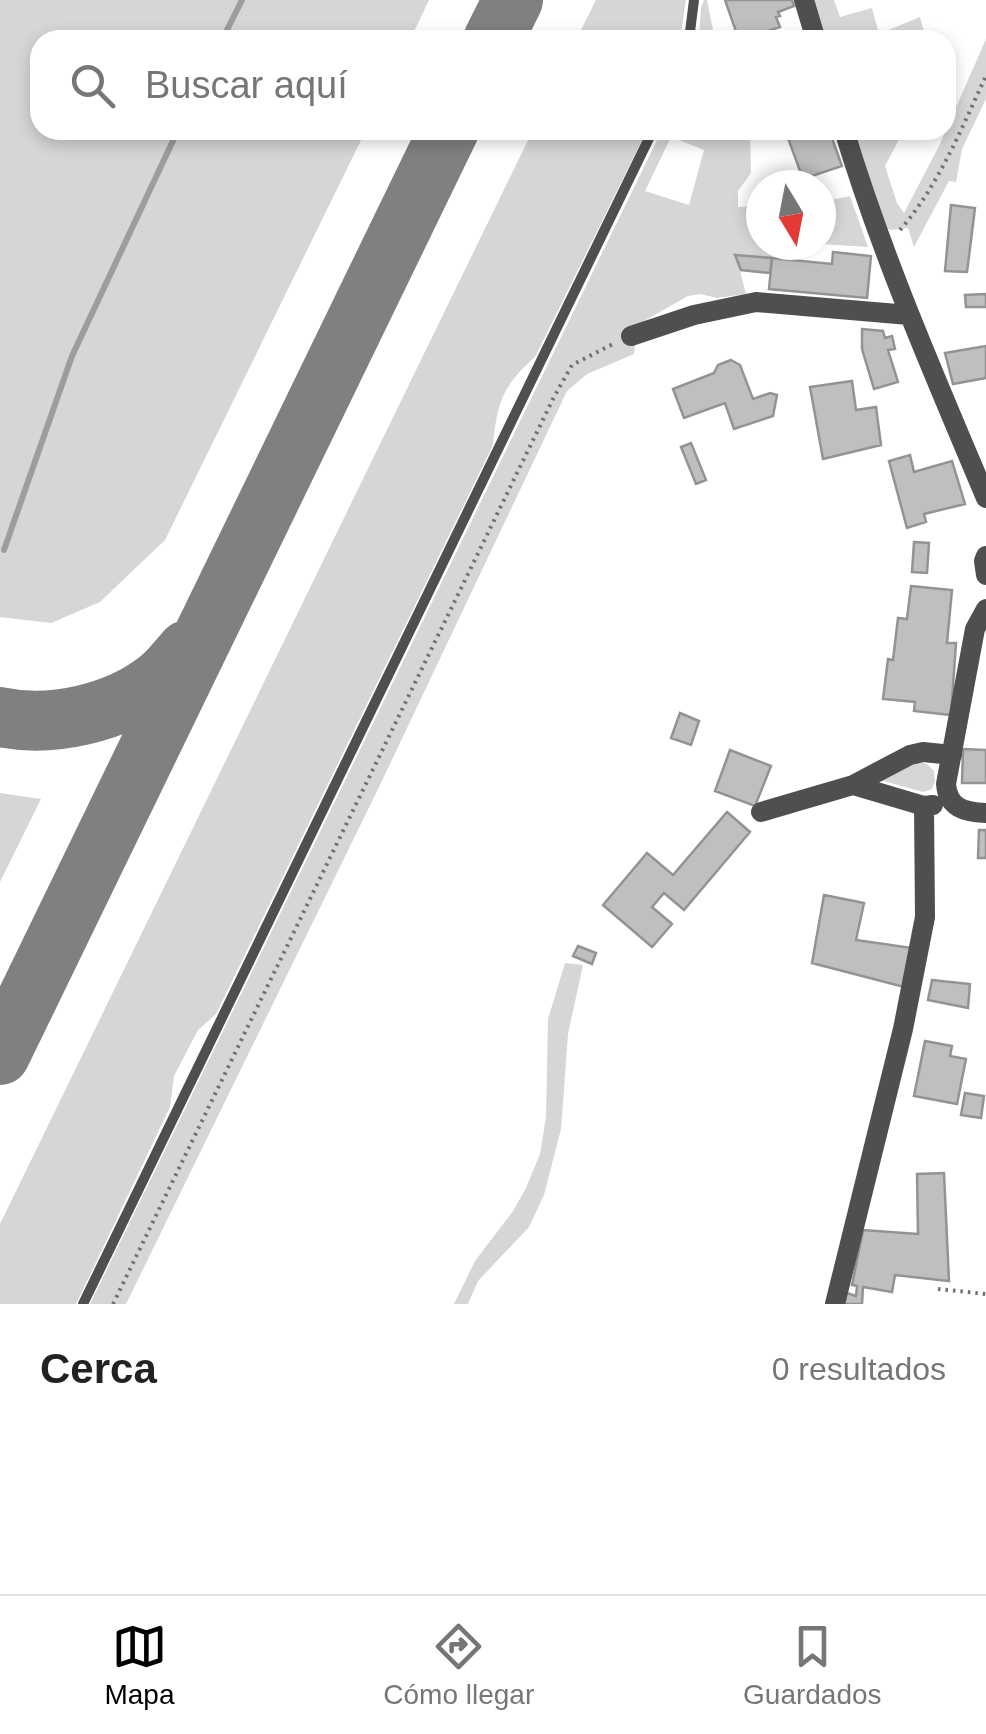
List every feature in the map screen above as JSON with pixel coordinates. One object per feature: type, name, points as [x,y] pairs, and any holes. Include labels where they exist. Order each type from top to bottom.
[{"type":"street","points":[[804,0],[813,30]]},
{"type":"street","points":[[847,140],[909,316],[986,498]]},
{"type":"street","points":[[631,336],[756,302],[909,316]]},
{"type":"street","points":[[986,556],[986,575]]},
{"type":"street","points":[[986,608],[975,629],[946,784],[952,803],[967,812],[986,814]]},
{"type":"street","points":[[761,812],[853,785],[910,755],[952,755]]},
{"type":"street","points":[[853,785],[924,806],[952,803]]},
{"type":"street","points":[[834,1304],[903,1029],[925,918],[924,806]]},
{"type":"lane","points":[[691,30],[694,0]]},
{"type":"lane","points":[[83,1304],[648,140]]},
{"type":"path","points":[[956,140],[986,76]]},
{"type":"path","points":[[884,249],[914,215],[956,140]]},
{"type":"path","points":[[113,1304],[554,397],[572,365],[631,336]]},
{"type":"path","points":[[938,1289],[986,1294]]},
{"type":"shaded area","points":[[0,0],[429,0],[415,30],[30,30],[30,140],[361,140],[165,540],[100,602],[51,623],[0,617]]},
{"type":"shaded area","points":[[596,0],[686,0],[682,30],[581,30]]},
{"type":"shaded area","points":[[707,0],[713,30],[700,30],[701,8]]},
{"type":"shaded area","points":[[814,0],[834,0],[840,17],[872,8],[878,30],[824,30]]},
{"type":"shaded area","points":[[920,17],[923,30],[889,30]]},
{"type":"shaded area","points":[[986,39],[986,99],[962,149],[956,182],[949,181],[914,247],[908,228],[885,228],[857,140],[899,140],[885,166],[904,213],[942,140],[956,140],[956,107]]},
{"type":"shaded area","points":[[528,140],[642,140],[535,357],[504,396],[493,445],[216,1014],[198,1030],[174,1076],[170,1107],[76,1304],[0,1304],[0,1224]]},
{"type":"shaded area","points":[[657,140],[670,140],[645,191],[689,205],[704,150],[679,140],[750,140],[751,170],[746,170],[746,180],[738,191],[738,207],[746,207],[746,256],[736,255],[746,294],[688,296],[637,325],[634,354],[587,374],[567,391],[126,1304],[90,1304]]},
{"type":"shaded area","points":[[850,196],[868,247],[836,245],[836,199]]},
{"type":"shaded area","points":[[915,761],[934,771],[932,789],[923,792],[880,780]]},
{"type":"shaded area","points":[[0,793],[41,799],[0,882]]},
{"type":"shaded area","points":[[565,963],[583,965],[568,1034],[561,1129],[544,1195],[529,1227],[478,1281],[468,1304],[454,1304],[475,1261],[513,1211],[540,1154],[546,1117],[548,1019]]},
{"type":"building","points":[[725,0],[792,0],[794,6],[778,12],[780,27],[736,30]]},
{"type":"building","points":[[789,140],[833,140],[842,166],[800,170]]},
{"type":"building","points":[[951,205],[975,208],[967,272],[945,271]]},
{"type":"building","points":[[836,252],[871,256],[867,298],[769,289],[772,260],[832,264]]},
{"type":"building","points":[[735,255],[746,256],[746,260],[772,260],[770,273],[741,270]]},
{"type":"building","points":[[986,294],[986,307],[966,307],[965,295]]},
{"type":"building","points":[[862,329],[883,331],[885,338],[892,336],[895,349],[888,350],[898,382],[874,389],[862,349]]},
{"type":"building","points":[[986,346],[986,378],[953,384],[945,353]]},
{"type":"building","points":[[731,360],[740,365],[753,399],[770,393],[777,395],[773,416],[734,429],[725,403],[684,418],[673,389],[714,373],[718,365]]},
{"type":"building","points":[[852,381],[856,410],[876,407],[881,445],[823,459],[810,387]]},
{"type":"building","points":[[691,443],[706,480],[696,484],[681,447]]},
{"type":"building","points":[[910,455],[914,472],[952,461],[965,504],[924,514],[926,522],[907,528],[889,461]]},
{"type":"building","points":[[914,542],[929,543],[927,573],[912,572]]},
{"type":"building","points":[[911,586],[952,590],[947,643],[956,643],[951,715],[914,711],[915,702],[883,699],[898,618],[907,619]]},
{"type":"building","points":[[680,713],[699,721],[691,745],[671,738]]},
{"type":"building","points":[[963,749],[986,750],[986,783],[962,783]]},
{"type":"building","points":[[730,750],[771,766],[755,806],[715,791]]},
{"type":"building","points":[[727,812],[750,832],[684,910],[664,893],[652,907],[672,924],[652,947],[603,905],[647,853],[673,875]]},
{"type":"building","points":[[979,830],[986,830],[986,858],[978,858]]},
{"type":"building","points":[[824,895],[864,903],[856,940],[912,948],[904,987],[812,963]]},
{"type":"building","points":[[578,946],[596,953],[592,964],[573,956]]},
{"type":"building","points":[[932,980],[970,984],[968,1008],[928,1000]]},
{"type":"building","points":[[925,1041],[952,1046],[950,1056],[966,1059],[957,1104],[914,1096]]},
{"type":"building","points":[[965,1093],[984,1096],[981,1118],[961,1115]]},
{"type":"building","points":[[944,1173],[949,1281],[895,1275],[892,1292],[863,1287],[862,1304],[840,1304],[844,1292],[856,1296],[857,1286],[852,1285],[863,1230],[918,1234],[917,1174]]},
{"type":"waterway","points":[[227,30],[242,0]]},
{"type":"waterway","points":[[4,550],[72,356],[173,140]]},
{"type":"taxiway","points":[[498,30],[513,0]]},
{"type":"taxiway","points":[[0,1055],[444,140]]},
{"type":"taxiway","points":[[0,717],[62,719],[105,709],[160,679],[187,650]]}]
